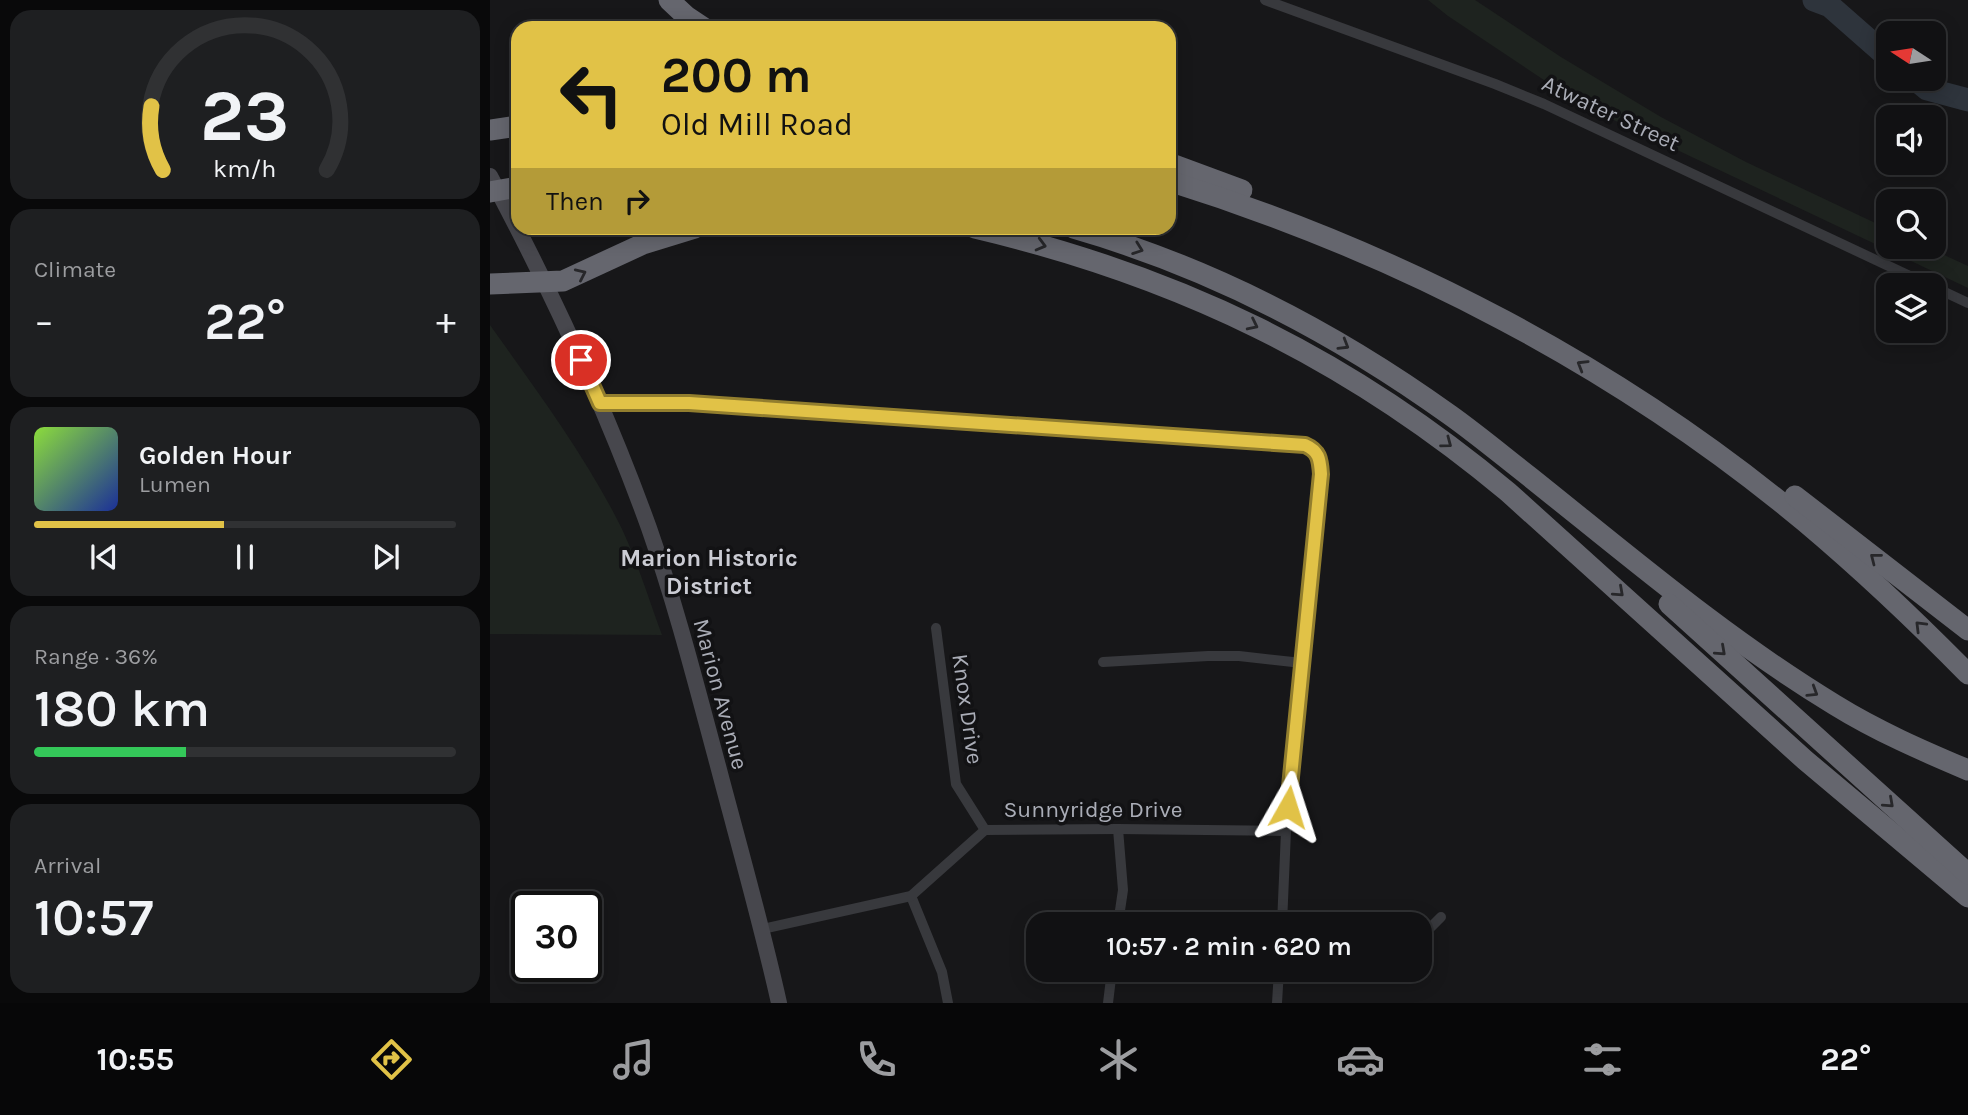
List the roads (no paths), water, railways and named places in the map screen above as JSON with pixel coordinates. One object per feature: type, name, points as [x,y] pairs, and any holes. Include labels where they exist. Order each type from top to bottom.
[{"type":"highway","points":[[669,0],[694,21]]},
{"type":"highway","points":[[1176,166],[1326,225],[1404,270],[1525,331],[1640,401],[1701,433],[1751,463],[1968,630]]},
{"type":"highway","points":[[1176,183],[1280,218],[1404,270]]},
{"type":"highway","points":[[490,192],[511,188]]},
{"type":"highway","points":[[490,284],[563,281],[643,244],[672,235]]},
{"type":"highway","points":[[1002,235],[1083,256],[1164,285],[1325,362],[1399,409],[1508,492],[1805,760],[1968,898]]},
{"type":"highway","points":[[1095,235],[1206,275],[1257,298],[1376,365],[1490,445],[1710,620],[1769,663],[1869,724],[1968,771]]},
{"type":"highway","points":[[1640,401],[1804,521],[1904,610],[1968,674]]},
{"type":"highway","points":[[1525,473],[1968,874]]},
{"type":"main road","name":"Marion Avenue","points":[[490,176],[511,216]]},
{"type":"main road","name":"Marion Avenue","points":[[521,235],[546,283],[600,403],[642,509],[686,646],[762,929],[779,1003]]},
{"type":"street","name":"Atwater Street","points":[[1265,0],[1544,104],[1904,273]]},
{"type":"street","name":"Atwater Street","points":[[1946,293],[1968,303]]},
{"type":"street","points":[[600,403],[689,403],[1305,445],[1312,448],[1318,454],[1321,474],[1286,831],[1282,912]]},
{"type":"street","name":"Knox Drive","points":[[936,628],[956,784],[985,830]]},
{"type":"street","points":[[1103,662],[1239,656],[1302,663]]},
{"type":"street","points":[[1118,829],[1123,890],[1120,912]]},
{"type":"street","name":"Sunnyridge Drive","points":[[762,929],[911,896],[985,830],[1286,831]]},
{"type":"street","points":[[911,896],[942,972],[948,1003]]},
{"type":"street","points":[[1432,926],[1441,917]]},
{"type":"street","points":[[1108,1003],[1111,982]]},
{"type":"street","points":[[1277,1003],[1278,982]]},
{"type":"waterway","points":[[1814,0],[1830,6],[1876,46]]},
{"type":"waterway","points":[[1934,91],[1968,100]]},
{"type":"district","name":"Marion Historic District","points":[[709,572]]}]
